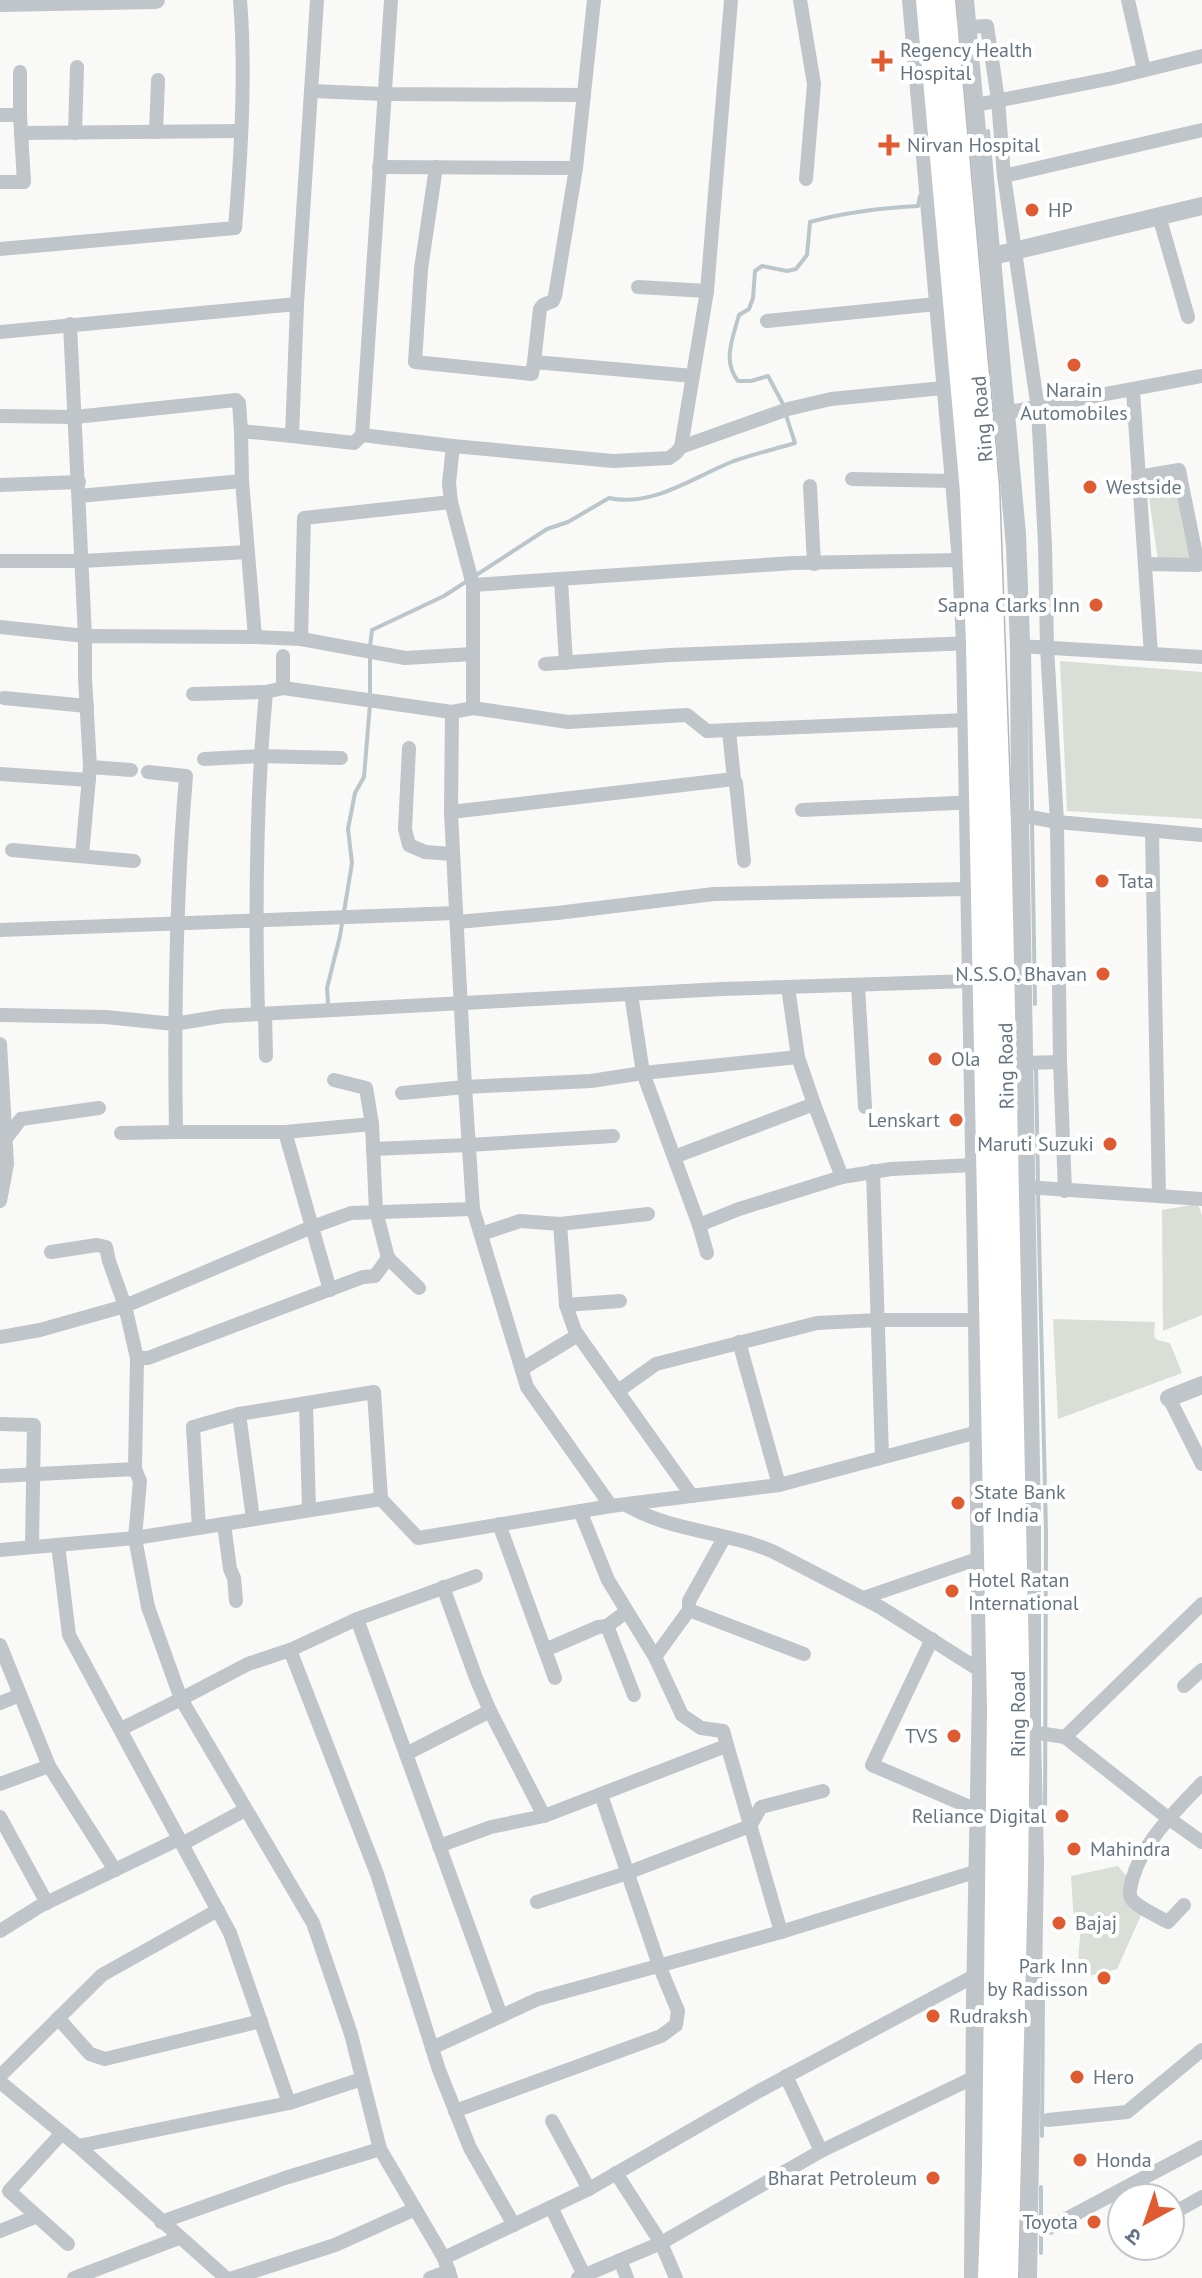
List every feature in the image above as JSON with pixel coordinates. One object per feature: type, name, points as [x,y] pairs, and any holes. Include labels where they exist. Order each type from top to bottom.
[{"type":"highway","name":"Ring Road","points":[[927,0],[946,303],[954,387],[971,492],[974,802],[998,1692],[997,1830],[1009,1866],[1007,2278]]},
{"type":"highway","name":"Ring Road","points":[[944,0],[957,27],[988,488],[1000,794],[1020,1063],[1019,1693],[989,2278]]},
{"type":"street","points":[[0,3],[156,0]]},
{"type":"street","points":[[0,249],[235,228],[240,131],[240,0]]},
{"type":"street","points":[[292,436],[297,304],[317,0]]},
{"type":"street","points":[[241,431],[354,443],[362,435],[391,0]]},
{"type":"street","points":[[436,167],[421,269],[415,362],[532,374],[540,309],[553,301],[555,296],[576,168],[594,0]]},
{"type":"street","points":[[362,435],[613,461],[669,458],[676,453],[681,447],[707,291],[731,0]]},
{"type":"street","points":[[800,0],[814,84],[806,179]]},
{"type":"street","points":[[767,321],[946,303],[911,0]]},
{"type":"street","points":[[965,0],[957,27],[976,105],[1001,254],[1035,408],[1045,545],[1031,646],[1023,816],[1020,1063],[1035,1188],[1032,1526],[1048,1734],[976,1975],[973,2278]]},
{"type":"street","points":[[1128,0],[1144,70]]},
{"type":"street","points":[[957,27],[987,26],[998,100],[1004,176],[1001,254],[1015,547],[1057,822],[1055,1062],[1065,1191]]},
{"type":"street","points":[[976,105],[1202,56]]},
{"type":"street","points":[[75,133],[77,67]]},
{"type":"street","points":[[0,182],[24,182],[20,72]]},
{"type":"street","points":[[156,132],[158,80]]},
{"type":"street","points":[[311,91],[584,95]]},
{"type":"street","points":[[0,115],[20,115]]},
{"type":"street","points":[[1004,176],[1202,130]]},
{"type":"street","points":[[21,133],[240,131]]},
{"type":"street","points":[[379,167],[576,168]]},
{"type":"street","points":[[1001,254],[1202,206]]},
{"type":"street","points":[[1159,216],[1188,317]]},
{"type":"street","points":[[638,287],[707,291]]},
{"type":"street","points":[[0,332],[297,304]]},
{"type":"street","points":[[70,324],[90,773],[82,855]]},
{"type":"street","points":[[534,362],[693,376]]},
{"type":"street","points":[[1008,412],[1202,376]]},
{"type":"street","points":[[681,447],[784,410],[831,399],[954,387],[954,481],[971,643],[965,720],[974,802],[968,889],[980,1558],[979,1811],[1009,1866],[1028,2278]]},
{"type":"street","points":[[1133,391],[1151,654]]},
{"type":"street","points":[[0,416],[75,417],[236,400],[239,403],[255,637]]},
{"type":"street","points":[[453,446],[449,483],[451,502],[473,585],[473,708]]},
{"type":"street","points":[[1138,477],[1179,470],[1198,565],[1145,564]]},
{"type":"street","points":[[852,479],[954,481]]},
{"type":"street","points":[[0,485],[79,489],[242,481]]},
{"type":"street","points":[[810,486],[814,564]]},
{"type":"street","points":[[301,639],[304,518],[451,502]]},
{"type":"street","points":[[0,561],[82,561],[248,552]]},
{"type":"street","points":[[473,585],[793,563],[961,560]]},
{"type":"street","points":[[561,580],[566,663]]},
{"type":"street","points":[[0,627],[85,636],[301,639],[405,658],[473,654]]},
{"type":"street","points":[[545,664],[670,655],[971,643]]},
{"type":"street","points":[[1031,646],[1202,657]]},
{"type":"street","points":[[283,656],[283,688]]},
{"type":"street","points":[[193,694],[266,692],[283,688],[452,712],[473,708],[568,722],[687,715],[707,731],[965,720]]},
{"type":"street","points":[[266,692],[260,756],[255,919],[266,1056]]},
{"type":"street","points":[[4,698],[87,706]]},
{"type":"street","points":[[452,712],[451,812],[473,1209],[527,1387],[618,1505],[646,1517],[761,1546],[863,1598],[981,1671]]},
{"type":"street","points":[[729,731],[744,861]]},
{"type":"street","points":[[409,748],[405,829],[409,845],[425,852],[453,854]]},
{"type":"street","points":[[204,759],[260,756],[341,758]]},
{"type":"street","points":[[0,774],[131,770]]},
{"type":"street","points":[[148,772],[186,776],[176,924],[176,1132]]},
{"type":"street","points":[[451,812],[734,779]]},
{"type":"street","points":[[802,810],[974,802]]},
{"type":"street","points":[[1023,816],[1202,835]]},
{"type":"street","points":[[1152,832],[1159,1196]]},
{"type":"street","points":[[12,850],[134,861]]},
{"type":"street","points":[[0,930],[255,919],[557,913],[714,894],[968,889]]},
{"type":"street","points":[[0,1015],[106,1017],[174,1024],[223,1016],[631,994],[970,981]]},
{"type":"street","points":[[858,985],[865,1107]]},
{"type":"street","points":[[788,987],[798,1057],[842,1177]]},
{"type":"street","points":[[631,994],[643,1073],[707,1253]]},
{"type":"street","points":[[0,1044],[3,1141],[7,1164],[0,1200]]},
{"type":"street","points":[[402,1093],[591,1081],[798,1057]]},
{"type":"street","points":[[1020,1063],[1055,1062]]},
{"type":"street","points":[[334,1080],[366,1088],[372,1124],[376,1211],[388,1258],[419,1288]]},
{"type":"street","points":[[674,1157],[814,1104]]},
{"type":"street","points":[[3,1141],[21,1119],[99,1108]]},
{"type":"street","points":[[121,1133],[285,1132],[372,1124]]},
{"type":"street","points":[[285,1132],[330,1290]]},
{"type":"street","points":[[373,1149],[613,1136]]},
{"type":"street","points":[[699,1225],[739,1209],[842,1177],[873,1171],[974,1165]]},
{"type":"street","points":[[873,1171],[882,1457]]},
{"type":"street","points":[[1035,1188],[1202,1199]]},
{"type":"street","points":[[0,1337],[40,1330],[125,1306],[351,1213],[473,1209]]},
{"type":"street","points":[[481,1234],[520,1221],[560,1224],[648,1214]]},
{"type":"street","points":[[560,1224],[566,1305],[578,1335],[692,1496]]},
{"type":"street","points":[[51,1252],[97,1245],[106,1247],[125,1306],[137,1358],[135,1469],[140,1481],[135,1538],[148,1607],[181,1699],[313,1923],[351,2034],[380,2149],[448,2269]]},
{"type":"street","points":[[137,1358],[148,1358],[363,1277],[375,1276],[388,1258]]},
{"type":"street","points":[[566,1305],[620,1301]]},
{"type":"street","points":[[618,1391],[656,1364],[817,1323],[977,1320]]},
{"type":"street","points":[[522,1369],[578,1335]]},
{"type":"street","points":[[739,1342],[779,1485]]},
{"type":"street","points":[[1202,1385],[1169,1398],[1202,1464]]},
{"type":"street","points":[[199,1528],[193,1427],[239,1414],[374,1392],[381,1499],[418,1538],[618,1505],[779,1485],[978,1432]]},
{"type":"street","points":[[306,1403],[309,1510]]},
{"type":"street","points":[[239,1414],[253,1519]]},
{"type":"street","points":[[0,1424],[34,1425],[32,1547]]},
{"type":"street","points":[[0,1476],[135,1469]]},
{"type":"street","points":[[0,1550],[135,1538],[381,1499]]},
{"type":"street","points":[[580,1511],[608,1580],[655,1657],[682,1715],[701,1728],[723,1731],[781,1932]]},
{"type":"street","points":[[224,1524],[236,1601]]},
{"type":"street","points":[[499,1524],[555,1678]]},
{"type":"street","points":[[655,1657],[689,1610],[689,1601],[724,1538]]},
{"type":"street","points":[[58,1545],[69,1635],[230,1933],[289,2103]]},
{"type":"street","points":[[863,1598],[980,1558]]},
{"type":"street","points":[[121,1729],[248,1664],[290,1650],[357,1619],[476,1576]]},
{"type":"street","points":[[443,1587],[490,1711],[544,1816]]},
{"type":"street","points":[[1048,1734],[1202,1604]]},
{"type":"street","points":[[689,1610],[804,1654]]},
{"type":"street","points":[[545,1650],[607,1626],[626,1612]]},
{"type":"street","points":[[357,1619],[501,2016]]},
{"type":"street","points":[[607,1626],[634,1695]]},
{"type":"street","points":[[932,1639],[872,1765],[979,1811]]},
{"type":"street","points":[[0,1645],[49,1766],[115,1870]]},
{"type":"street","points":[[290,1650],[377,1874],[455,2111],[470,2148],[514,2225]]},
{"type":"street","points":[[1184,1686],[1202,1670]]},
{"type":"street","points":[[0,1703],[20,1695]]},
{"type":"street","points":[[406,1754],[490,1711]]},
{"type":"street","points":[[1048,1734],[1202,1842]]},
{"type":"street","points":[[439,1846],[491,1827],[544,1816],[726,1746]]},
{"type":"street","points":[[0,1784],[49,1766]]},
{"type":"street","points":[[1184,1905],[1168,1922],[1133,1902],[1129,1896],[1138,1860],[1168,1818],[1202,1783]]},
{"type":"street","points":[[537,1902],[627,1873],[750,1826],[761,1807],[823,1791]]},
{"type":"street","points":[[455,2111],[661,2036],[676,2025],[678,2011],[659,1965],[601,1795]]},
{"type":"street","points":[[0,1931],[47,1903],[245,1810]]},
{"type":"street","points":[[0,1817],[47,1903]]},
{"type":"street","points":[[432,2048],[538,1999],[1009,1866]]},
{"type":"street","points":[[0,2076],[102,1975],[218,1910]]},
{"type":"street","points":[[430,2278],[514,2225],[589,2189],[786,2076],[976,1975]]},
{"type":"street","points":[[58,2018],[90,2054],[105,2059],[261,2021]]},
{"type":"street","points":[[1048,2120],[1127,2112],[1202,2050]]},
{"type":"street","points":[[786,2076],[821,2151]]},
{"type":"street","points":[[551,2207],[581,2277],[661,2243],[821,2151],[975,2077]]},
{"type":"street","points":[[78,2146],[289,2103],[362,2079]]},
{"type":"street","points":[[0,2082],[78,2146],[226,2278]]},
{"type":"street","points":[[552,2121],[589,2189]]},
{"type":"street","points":[[62,2133],[4,2188],[68,2244]]},
{"type":"street","points":[[1049,2228],[1202,2147]]},
{"type":"street","points":[[161,2222],[285,2178],[380,2149]]},
{"type":"street","points":[[616,2173],[661,2243],[676,2278]]},
{"type":"street","points":[[233,2278],[335,2245],[415,2209]]},
{"type":"street","points":[[0,2231],[35,2217]]},
{"type":"street","points":[[74,2278],[179,2238]]},
{"type":"street","points":[[620,2260],[627,2278]]},
{"type":"shaded area","points":[[1176,485],[1192,561],[1158,561],[1148,490]]},
{"type":"shaded area","points":[[1060,661],[1202,672],[1202,819],[1067,811]]},
{"type":"shaded area","points":[[1198,1204],[1202,1216],[1202,1315],[1163,1331],[1162,1210]]},
{"type":"shaded area","points":[[1053,1319],[1155,1322],[1154,1336],[1157,1340],[1170,1343],[1182,1373],[1058,1419]]},
{"type":"shaded area","points":[[1118,1866],[1127,1877],[1125,1899],[1142,1913],[1117,1969],[1094,1975],[1077,1974],[1081,1925],[1074,1924],[1071,1876]]},
{"type":"waterway","points":[[988,131],[998,251]]},
{"type":"waterway","points":[[784,406],[768,376],[738,381],[731,365],[732,340],[739,315],[749,309],[753,298],[755,271],[762,266],[787,271],[796,269],[807,255],[810,222],[864,211],[918,206],[920,196]]},
{"type":"waterway","points":[[999,259],[1024,534],[1028,641]]},
{"type":"waterway","points":[[370,647],[372,630],[444,596],[547,529],[568,522],[609,498],[625,500],[657,495],[734,461],[795,443],[786,415]]},
{"type":"waterway","points":[[1029,650],[1032,813]]},
{"type":"waterway","points":[[370,656],[370,695]]},
{"type":"waterway","points":[[328,1003],[327,988],[340,936],[352,863],[348,829],[355,793],[364,777],[370,704]]},
{"type":"waterway","points":[[1032,822],[1035,1004]]},
{"type":"waterway","points":[[1036,1068],[1038,1184]]},
{"type":"waterway","points":[[1038,1192],[1046,1532],[1045,1822]]},
{"type":"waterway","points":[[1042,2136],[1043,1992]]},
{"type":"waterway","points":[[1041,2187],[1041,2253]]},
{"type":"place","name":"Regency Health Hospital","points":[[882,61]]},
{"type":"place","name":"Nirvan Hospital","points":[[889,145]]},
{"type":"place","name":"HP","points":[[1032,210]]},
{"type":"place","name":"Narain Automobiles","points":[[1074,365]]},
{"type":"place","name":"Westside","points":[[1090,487]]},
{"type":"place","name":"Sapna Clarks Inn","points":[[1096,605]]},
{"type":"place","name":"Tata","points":[[1102,881]]},
{"type":"place","name":"N.S.S.O. Bhavan","points":[[1103,974]]},
{"type":"place","name":"Ola","points":[[935,1059]]},
{"type":"place","name":"Lenskart","points":[[956,1120]]},
{"type":"place","name":"Maruti Suzuki","points":[[1110,1144]]},
{"type":"place","name":"State Bank of India","points":[[958,1503]]},
{"type":"place","name":"Hotel Ratan International","points":[[952,1591]]},
{"type":"place","name":"TVS","points":[[954,1736]]},
{"type":"place","name":"Reliance Digital","points":[[1062,1816]]},
{"type":"place","name":"Mahindra","points":[[1074,1849]]},
{"type":"place","name":"Bajaj","points":[[1059,1923]]},
{"type":"place","name":"Park Inn by Radisson","points":[[1104,1978]]},
{"type":"place","name":"Rudraksh","points":[[933,2016]]},
{"type":"place","name":"Hero","points":[[1077,2077]]},
{"type":"place","name":"Honda","points":[[1080,2160]]},
{"type":"place","name":"Bharat Petroleum","points":[[933,2178]]},
{"type":"place","name":"Toyota","points":[[1094,2222]]}]
